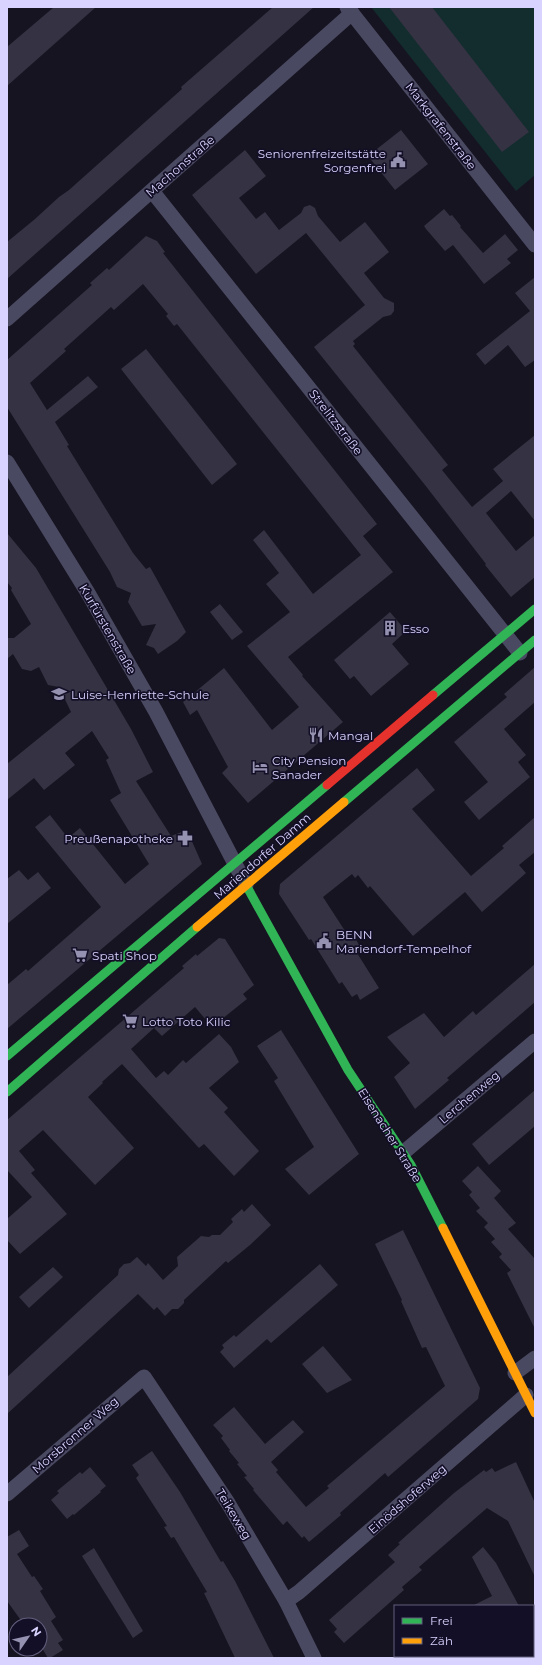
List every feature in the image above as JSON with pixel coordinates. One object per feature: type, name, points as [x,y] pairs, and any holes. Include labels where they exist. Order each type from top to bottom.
[{"type":"main road","name":"Mariendorfer Damm","points":[[7,1056],[535,609]]},
{"type":"main road","name":"Mariendorfer Damm","points":[[7,1092],[246,885],[535,640]]},
{"type":"main road","name":"Eisenacher Straße","points":[[246,885],[348,1070],[404,1152],[535,1413]]},
{"type":"street","name":"Machonstraße","points":[[7,319],[152,191],[350,10]]},
{"type":"street","name":"Markgrafenstraße","points":[[350,10],[535,245]]},
{"type":"street","name":"Strelitzstraße","points":[[152,191],[520,653]]},
{"type":"street","name":"Kurfürstenstraße","points":[[7,462],[88,593],[156,712],[235,863]]},
{"type":"street","name":"Eisenacher Straße","points":[[235,863],[246,885]]},
{"type":"street","name":"Lerchenweg","points":[[404,1152],[535,1041]]},
{"type":"street","points":[[515,1373],[535,1358]]},
{"type":"street","name":"Morsbronner Weg","points":[[7,1494],[144,1377]]},
{"type":"street","name":"Teikeweg","points":[[144,1377],[228,1503],[286,1601],[314,1658]]},
{"type":"street","name":"Einödshoferweg","points":[[286,1601],[299,1592],[526,1395]]},
{"type":"green space","points":[[371,7],[535,7],[535,175],[516,191]]},
{"type":"building","points":[[54,7],[96,7],[7,86],[7,47]]},
{"type":"building","points":[[273,7],[314,7],[7,279],[7,242],[69,190],[182,89],[181,87]]},
{"type":"building","points":[[389,7],[432,7],[529,132],[502,152]]},
{"type":"building","name":"Seniorenfreizeitstätte Sorgenfrei","points":[[401,130],[428,164],[395,190],[368,156]]},
{"type":"building","points":[[245,150],[266,176],[239,198],[256,219],[265,212],[279,230],[301,213],[304,207],[310,205],[315,208],[318,216],[340,242],[365,222],[389,252],[364,273],[384,298],[394,303],[394,311],[391,315],[383,317],[353,341],[355,344],[353,346],[448,465],[442,470],[472,507],[503,481],[493,469],[535,435],[535,521],[511,491],[486,513],[516,551],[535,535],[535,577],[511,597],[425,485],[314,347],[365,305],[306,233],[256,274],[192,195]]},
{"type":"building","points":[[444,209],[450,216],[452,215],[461,226],[460,227],[483,253],[505,234],[518,250],[507,259],[511,263],[484,284],[453,245],[445,251],[424,226]]},
{"type":"building","points":[[146,236],[157,241],[165,252],[163,253],[377,524],[363,536],[393,572],[288,657],[303,675],[302,676],[343,722],[248,803],[222,773],[228,767],[197,710],[190,715],[183,702],[224,668],[272,730],[299,707],[247,646],[290,612],[266,584],[279,573],[253,540],[264,530],[313,594],[361,555],[177,324],[174,326],[166,316],[168,314],[143,284],[114,310],[111,307],[64,349],[66,351],[30,383],[47,410],[88,376],[98,387],[55,422],[69,445],[67,446],[133,553],[146,569],[150,567],[186,632],[177,641],[158,654],[154,648],[146,645],[156,624],[142,626],[128,602],[131,593],[117,587],[110,572],[7,407],[7,360],[92,285],[90,283],[107,268],[109,270]]},
{"type":"building","points":[[535,277],[535,360],[525,367],[508,345],[485,365],[476,354],[530,311],[515,293]]},
{"type":"building","points":[[146,349],[237,464],[212,485],[121,369]]},
{"type":"building","points":[[7,533],[36,568],[131,729],[153,772],[136,781],[171,836],[187,830],[202,864],[7,1029],[7,985],[26,969],[28,971],[101,907],[35,827],[50,815],[68,838],[80,828],[125,884],[149,864],[110,800],[121,793],[106,760],[109,758],[92,731],[65,753],[75,765],[44,790],[34,778],[7,800],[7,764],[71,712],[59,687],[48,685],[39,667],[31,671],[22,669],[13,654],[7,659],[7,638],[14,638],[31,624],[11,590],[12,588],[7,582]]},
{"type":"building","points":[[220,604],[243,632],[232,640],[210,612]]},
{"type":"building","points":[[390,612],[406,631],[392,644],[409,664],[371,696],[354,676],[350,679],[334,660]]},
{"type":"building","points":[[535,667],[535,702],[504,729],[526,755],[518,762],[530,777],[479,820],[464,802],[488,782],[454,742],[507,697],[504,694]]},
{"type":"building","points":[[417,768],[435,790],[412,809],[471,876],[504,848],[502,846],[535,817],[535,852],[519,865],[526,873],[482,912],[465,892],[413,936],[370,886],[368,888],[358,875],[355,878],[352,874],[323,897],[347,934],[351,931],[362,950],[357,953],[379,988],[360,1000],[357,994],[352,997],[342,982],[339,984],[311,939],[309,940],[279,894],[280,884]]},
{"type":"building","points":[[19,870],[28,880],[38,872],[51,888],[7,924],[7,879]]},
{"type":"building","points":[[219,938],[225,939],[254,985],[243,994],[247,999],[212,1027],[195,1007],[162,1036],[154,1028],[131,1049],[156,1078],[164,1071],[168,1075],[183,1060],[186,1063],[219,1034],[231,1047],[239,1062],[209,1088],[228,1108],[224,1112],[259,1151],[234,1176],[204,1144],[199,1148],[122,1064],[88,1097],[134,1148],[95,1185],[43,1130],[19,1151],[35,1170],[31,1173],[67,1214],[20,1254],[7,1240],[7,1219],[32,1197],[7,1170],[7,1120],[184,968],[182,966]]},
{"type":"building","points":[[535,964],[535,1002],[447,1078],[449,1080],[415,1109],[394,1077],[410,1063],[387,1037],[424,1013],[444,1037],[473,1011],[476,1015]]},
{"type":"building","points":[[281,1030],[359,1154],[309,1195],[285,1169],[314,1147],[274,1081],[278,1078],[257,1046]]},
{"type":"building","points":[[535,1090],[535,1126],[489,1165],[472,1144]]},
{"type":"building","points":[[478,1166],[501,1191],[494,1198],[516,1223],[508,1229],[535,1259],[535,1329],[507,1273],[511,1270],[499,1257],[502,1254],[491,1242],[495,1239],[484,1227],[488,1223],[476,1211],[480,1208],[469,1195],[472,1192],[462,1181]]},
{"type":"building","points":[[252,1204],[271,1225],[228,1263],[226,1261],[184,1300],[184,1303],[178,1309],[172,1309],[165,1316],[157,1307],[154,1310],[138,1294],[7,1414],[7,1377],[118,1275],[119,1269],[124,1264],[130,1263],[137,1257],[146,1266],[148,1263],[163,1280],[178,1266],[177,1257],[201,1236],[209,1237],[212,1235],[220,1235],[233,1222],[231,1219],[242,1209],[244,1212]]},
{"type":"building","points":[[403,1230],[480,1388],[478,1399],[388,1477],[385,1473],[340,1513],[341,1515],[309,1542],[304,1536],[302,1538],[287,1521],[283,1525],[253,1490],[254,1489],[244,1477],[247,1476],[237,1464],[239,1463],[221,1438],[223,1436],[213,1425],[234,1407],[265,1444],[293,1420],[304,1432],[271,1462],[278,1470],[276,1472],[306,1507],[329,1488],[327,1486],[445,1386],[426,1347],[422,1348],[401,1301],[402,1300],[375,1244]]},
{"type":"building","points":[[320,1264],[338,1285],[271,1343],[267,1339],[234,1368],[220,1352],[224,1348],[222,1345],[234,1335],[236,1337]]},
{"type":"building","points":[[53,1267],[63,1277],[29,1308],[19,1297]]},
{"type":"building","points":[[323,1346],[352,1380],[327,1393],[302,1364]]},
{"type":"building","points":[[152,1451],[180,1492],[221,1562],[223,1561],[235,1581],[274,1658],[235,1658],[204,1593],[207,1592],[174,1537],[171,1538],[164,1527],[167,1526],[136,1478],[139,1475],[132,1465]]},
{"type":"building","points":[[516,1462],[535,1503],[535,1577],[508,1521],[487,1508],[419,1567],[422,1570],[402,1587],[404,1590],[344,1643],[334,1632],[337,1629],[329,1620],[395,1562],[388,1555],[400,1544],[398,1543],[454,1493],[484,1470],[486,1472],[492,1468],[495,1472]]},
{"type":"building","points":[[90,1467],[106,1486],[74,1515],[73,1514],[67,1519],[51,1500],[59,1493],[57,1491],[80,1472],[82,1474]]},
{"type":"building","points":[[19,1530],[29,1546],[17,1554],[32,1577],[34,1576],[43,1589],[40,1591],[56,1617],[51,1621],[63,1640],[58,1643],[63,1650],[50,1658],[47,1657],[48,1617],[19,1617],[7,1601],[7,1537]]},
{"type":"building","points":[[483,1547],[496,1563],[518,1605],[474,1605],[492,1596],[472,1557]]},
{"type":"building","points":[[94,1548],[143,1631],[133,1638],[82,1556]]},
{"type":"traffic: fast","points":[[433,695],[535,609]]},
{"type":"traffic: fast","points":[[344,802],[535,640]]},
{"type":"traffic: fast","points":[[7,1056],[327,785]]},
{"type":"traffic: fast","points":[[246,885],[348,1070],[411,1165],[443,1228]]},
{"type":"traffic: fast","points":[[7,1092],[197,927]]},
{"type":"traffic: slow","points":[[197,927],[344,802]]},
{"type":"traffic: slow","points":[[443,1228],[535,1413]]},
{"type":"traffic: jam","points":[[327,785],[433,695]]},
{"type":"place","name":"Seniorenfreizeitstätte Sorgenfrei","points":[[398,160]]},
{"type":"place","name":"Esso","points":[[390,628]]},
{"type":"place","name":"Luise-Henriette-Schule","points":[[59,694]]},
{"type":"place","name":"Mangal","points":[[316,735]]},
{"type":"place","name":"City Pension Sanader","points":[[260,767]]},
{"type":"place","name":"Preußenapotheke","points":[[185,838]]},
{"type":"place","name":"BENN Mariendorf-Tempelhof","points":[[324,941]]},
{"type":"place","name":"Spati Shop","points":[[80,955]]},
{"type":"place","name":"Lotto Toto Kilic","points":[[130,1021]]}]
